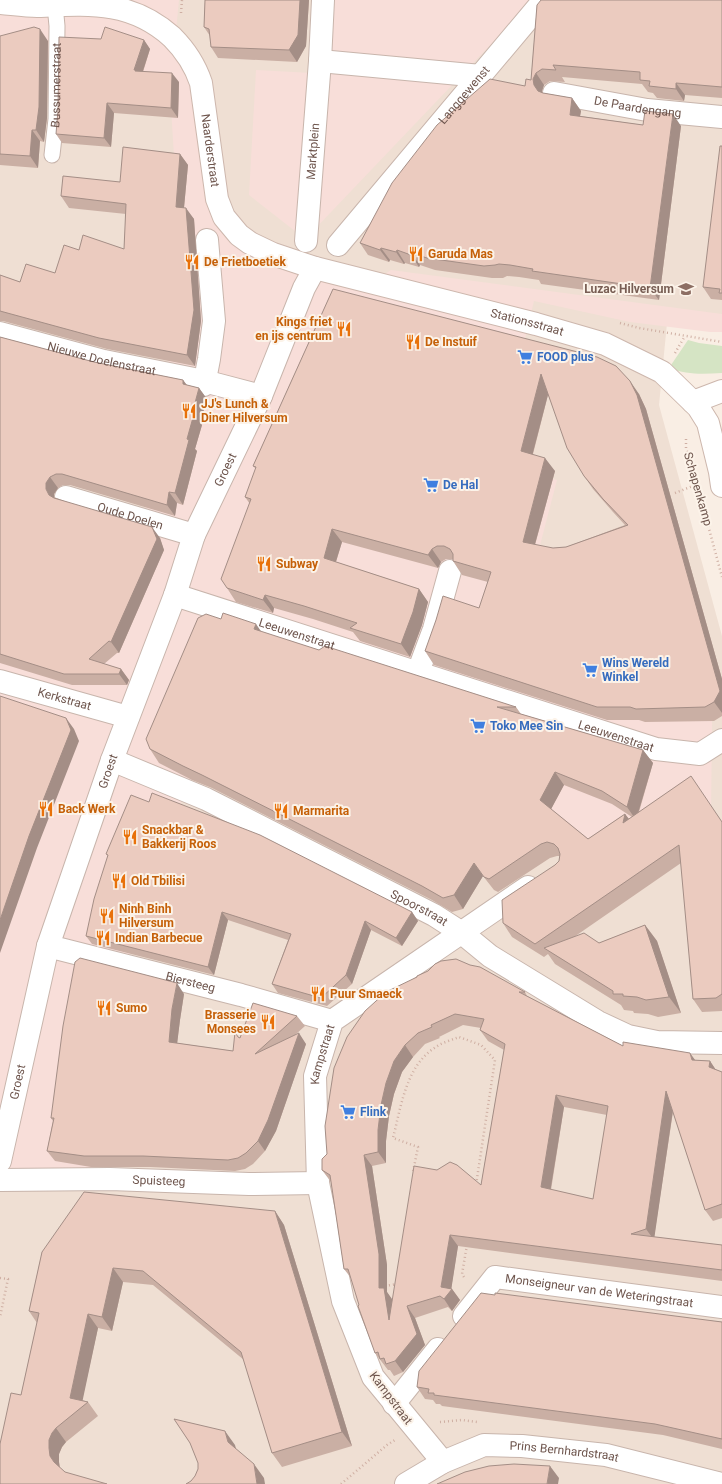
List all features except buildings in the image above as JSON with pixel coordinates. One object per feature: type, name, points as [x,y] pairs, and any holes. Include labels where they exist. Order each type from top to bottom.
[{"type":"street","name":"Marktplein","points":[[306,241],[320,61],[323,0]]},
{"type":"street","name":"Langgewenst","points":[[338,245],[544,0]]},
{"type":"street","points":[[0,4],[35,6],[56,10],[95,2],[115,7],[141,7]]},
{"type":"street","name":"Naarderstraat","points":[[141,7],[180,46],[193,63],[198,73],[201,83],[218,199],[224,217],[239,235],[250,243],[273,254],[315,268]]},
{"type":"street","points":[[320,61],[481,76]]},
{"type":"street","name":"De Paardengang","points":[[554,93],[647,110],[722,117]]},
{"type":"street","points":[[207,240],[214,321],[204,383],[261,396]]},
{"type":"street","name":"Groest","points":[[0,1161],[48,946],[112,760],[175,595],[194,535],[261,396],[304,288],[315,268]]},
{"type":"street","name":"Stationsstraat","points":[[315,268],[536,324],[605,344],[662,372],[693,402]]},
{"type":"street","name":"Nieuwe Doelenstraat","points":[[0,333],[104,361],[204,383]]},
{"type":"street","points":[[693,402],[722,391]]},
{"type":"street","name":"Schapenkamp","points":[[693,402],[708,423],[722,486]]},
{"type":"street","name":"Oude Doelen","points":[[66,497],[194,535]]},
{"type":"street","points":[[418,672],[434,629],[450,571]]},
{"type":"street","name":"Leeuwenstraat","points":[[175,595],[656,749],[700,754],[722,740]]},
{"type":"street","name":"Kerkstraat","points":[[0,681],[128,717]]},
{"type":"street","name":"Spoorstraat","points":[[112,760],[206,799],[434,915],[462,933],[490,956],[598,1022],[628,1036],[657,1042],[722,1043]]},
{"type":"street","name":"Kampstraat","points":[[443,1462],[372,1377],[343,1301],[318,1183],[315,1076],[332,1021],[462,933],[474,922],[544,876]]},
{"type":"street","name":"Biersteeg","points":[[48,946],[241,995],[332,1021]]},
{"type":"street","name":"Spuisteeg","points":[[0,1180],[110,1179],[249,1184],[318,1183]]},
{"type":"street","name":"Monseigneur van de Weteringstraat","points":[[394,1404],[495,1277],[722,1307]]},
{"type":"street","name":"Prins Bernhardstraat","points":[[410,1483],[443,1462],[484,1445],[522,1446],[606,1455],[722,1484]]},
{"type":"lane","name":"Bussumerstraat","points":[[52,155],[56,119],[56,10]]},
{"type":"path","name":"Schapenkamp","points":[[686,432],[686,448],[698,491]]},
{"type":"path","name":"Schapenkamp","points":[[700,497],[722,577]]},
{"type":"path","points":[[421,1172],[413,1172],[418,1147],[393,1138],[407,1084],[421,1059],[436,1047],[459,1037],[481,1045],[495,1060],[475,1190]]},
{"type":"path","points":[[0,1278],[8,1279],[0,1317]]},
{"type":"path","points":[[383,1280],[385,1286],[400,1283]]},
{"type":"shaded area","points":[[0,0],[722,0],[722,318],[668,313],[659,405],[722,636],[722,1484],[0,1484]]},
{"type":"shaded area","points":[[0,0],[179,0],[174,51],[187,65],[208,199],[225,236],[247,254],[361,290],[391,270],[722,314],[722,332],[710,332],[630,322],[534,301],[511,397],[378,428],[557,480],[526,599],[713,648],[711,813],[595,895],[508,782],[241,686],[183,797],[126,966],[91,1177],[0,1173],[0,597],[138,552],[159,537],[165,519],[136,502],[183,300],[170,92],[30,59],[0,78]]},
{"type":"shaded area","points":[[315,0],[533,0],[312,232],[300,235],[249,195],[256,70],[312,73]]},
{"type":"green space","points":[[688,340],[722,346],[722,373],[689,373],[669,368]]},
{"type":"place","name":"Garuda Mas","points":[[416,254]]},
{"type":"place","name":"De Frietboetiek","points":[[192,262]]},
{"type":"place","name":"Luzac Hilversum","points":[[686,289]]},
{"type":"place","name":"Kings friet en ijs centrum","points":[[344,329]]},
{"type":"place","name":"De Instuif","points":[[413,342]]},
{"type":"place","name":"FOOD plus","points":[[525,357]]},
{"type":"place","name":"JJ's Lunch & Diner Hilversum","points":[[189,411]]},
{"type":"place","name":"De Hal","points":[[431,485]]},
{"type":"place","name":"Subway","points":[[264,564]]},
{"type":"place","name":"Wins Wereld Winkel","points":[[590,670]]},
{"type":"place","name":"Toko Mee Sin","points":[[478,726]]},
{"type":"place","name":"Back Werk","points":[[46,809]]},
{"type":"place","name":"Marmarita","points":[[281,811]]},
{"type":"place","name":"Snackbar & Bakkerij Roos","points":[[130,837]]},
{"type":"place","name":"Old Tbilisi","points":[[119,881]]},
{"type":"place","name":"Ninh Binh Hilversum","points":[[107,916]]},
{"type":"place","name":"Indian Barbecue","points":[[103,938]]},
{"type":"place","name":"Puur Smaeck","points":[[318,994]]},
{"type":"place","name":"Sumo","points":[[104,1008]]},
{"type":"place","name":"Brasserie Monsees","points":[[268,1022]]},
{"type":"place","name":"Flink","points":[[348,1112]]}]
